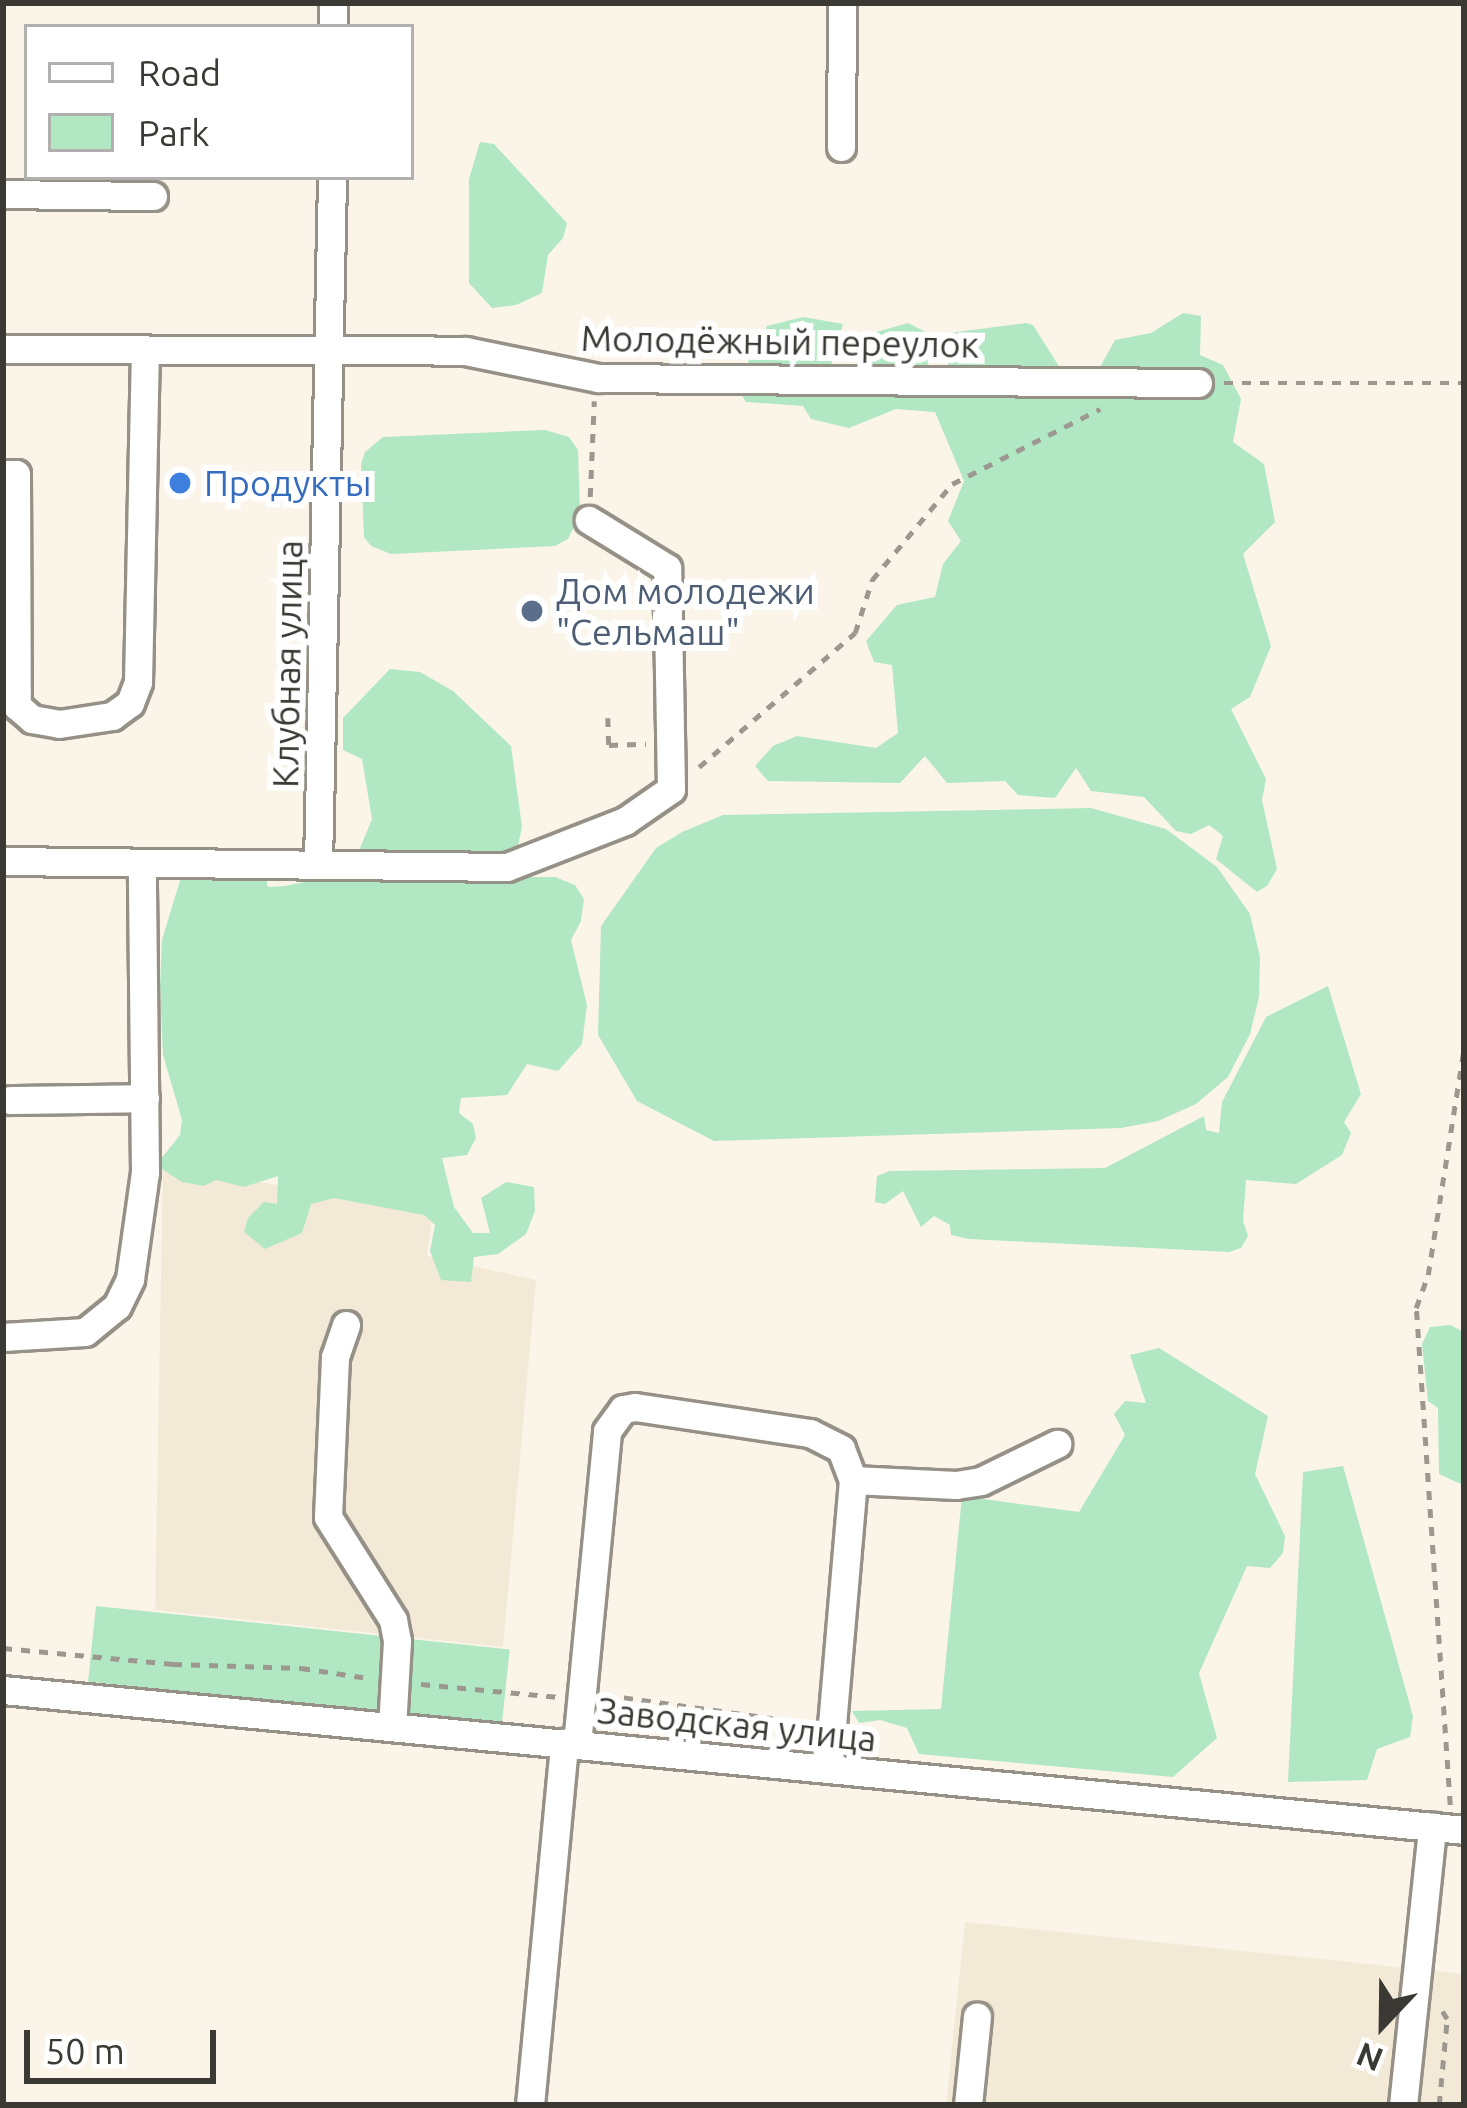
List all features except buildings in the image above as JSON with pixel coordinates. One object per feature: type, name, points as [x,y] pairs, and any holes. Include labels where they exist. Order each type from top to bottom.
[{"type":"street","points":[[841,147],[842,3]]},
{"type":"street","name":"Клубная улица","points":[[318,864],[332,180]]},
{"type":"street","points":[[3,194],[153,196]]},
{"type":"street","name":"Молодёжный переулок","points":[[3,349],[465,350],[508,364],[598,378],[1198,383]]},
{"type":"street","points":[[3,474],[16,474],[17,706],[32,719],[59,724],[112,716],[130,703],[138,682],[145,351]]},
{"type":"street","points":[[3,861],[507,867],[625,821],[671,789],[667,568],[590,520]]},
{"type":"street","points":[[3,1337],[85,1332],[118,1306],[130,1280],[146,1172],[142,864]]},
{"type":"street","points":[[10,1100],[145,1098]]},
{"type":"street","points":[[346,1324],[335,1357],[328,1517],[393,1620],[397,1641],[392,1726]]},
{"type":"street","points":[[530,2105],[607,1431],[623,1408],[810,1433],[841,1449],[853,1480],[828,1769]]},
{"type":"street","points":[[853,1480],[968,1483],[1058,1444]]},
{"type":"street","name":"Заводская улица","points":[[3,1690],[1449,1828]]},
{"type":"street","points":[[1403,2105],[1449,1828]]},
{"type":"street","points":[[968,2105],[977,2016]]},
{"type":"path","points":[[590,520],[598,378]]},
{"type":"path","points":[[1198,383],[1464,382]]},
{"type":"path","points":[[671,789],[855,633],[872,580],[952,484],[1104,408]]},
{"type":"path","points":[[608,718],[610,745],[670,743]]},
{"type":"path","points":[[1449,1828],[1417,1308],[1428,1275],[1464,1048]]},
{"type":"shaded area","points":[[163,1166],[433,1211],[427,1256],[536,1280],[503,1647],[155,1610]]},
{"type":"shaded area","points":[[965,1922],[1464,1974],[1464,2105],[946,2105]]},
{"type":"green space","points":[[480,142],[494,144],[567,223],[563,238],[548,255],[542,293],[516,305],[492,308],[469,283],[469,179]]},
{"type":"green space","points":[[1183,313],[1201,316],[1200,355],[1223,365],[1241,399],[1233,442],[1264,464],[1275,522],[1243,554],[1271,646],[1250,697],[1231,709],[1266,779],[1262,800],[1277,869],[1267,886],[1257,892],[1216,859],[1223,836],[1209,825],[1191,834],[1176,831],[1144,797],[1091,791],[1076,768],[1055,798],[1018,795],[1005,781],[947,783],[925,756],[900,783],[768,781],[755,766],[773,746],[797,736],[876,748],[898,733],[892,665],[874,662],[866,641],[897,605],[935,597],[943,564],[961,541],[948,521],[964,481],[935,412],[896,409],[849,428],[811,419],[803,406],[746,402],[740,392],[748,362],[767,326],[803,317],[843,324],[831,365],[856,369],[873,333],[908,323],[932,335],[928,367],[948,368],[949,333],[1026,323],[1033,325],[1060,368],[1099,369],[1115,340],[1151,333]]},
{"type":"green space","points":[[545,430],[569,437],[578,450],[580,514],[568,539],[555,546],[391,554],[371,546],[364,537],[361,464],[365,452],[383,437]]},
{"type":"green space","points":[[390,669],[420,672],[453,691],[511,746],[522,827],[511,877],[555,877],[575,885],[584,899],[581,921],[571,940],[587,1005],[582,1044],[558,1071],[527,1064],[507,1095],[461,1098],[459,1113],[473,1124],[476,1138],[467,1155],[442,1158],[454,1207],[473,1233],[490,1233],[481,1198],[506,1182],[534,1187],[535,1211],[526,1234],[498,1254],[474,1257],[471,1282],[441,1280],[430,1251],[435,1225],[424,1215],[334,1198],[311,1204],[302,1233],[265,1249],[244,1232],[248,1218],[264,1202],[277,1204],[278,1176],[244,1187],[216,1180],[204,1186],[182,1182],[156,1165],[180,1135],[182,1120],[163,1055],[160,985],[162,940],[181,877],[264,870],[268,887],[285,886],[329,877],[358,853],[372,819],[362,759],[343,750],[343,718]]},
{"type":"green space","points":[[1091,808],[1166,829],[1217,867],[1250,914],[1260,957],[1259,997],[1250,1034],[1228,1077],[1196,1104],[1158,1121],[1121,1128],[714,1141],[637,1101],[598,1035],[601,926],[656,848],[682,832],[723,815]]},
{"type":"green space","points":[[1328,986],[1361,1094],[1344,1122],[1351,1133],[1342,1155],[1296,1184],[1246,1180],[1243,1221],[1248,1236],[1241,1248],[1229,1252],[969,1239],[951,1235],[950,1225],[934,1216],[921,1227],[903,1191],[885,1204],[875,1202],[877,1176],[890,1171],[1105,1168],[1204,1116],[1206,1130],[1219,1133],[1222,1102],[1266,1017]]},
{"type":"green space","points":[[1450,1325],[1464,1332],[1463,1485],[1439,1474],[1438,1408],[1428,1401],[1422,1344],[1430,1327]]},
{"type":"green space","points":[[1159,1348],[1268,1416],[1255,1474],[1285,1536],[1283,1553],[1270,1568],[1247,1566],[1199,1673],[1217,1738],[1173,1777],[919,1754],[907,1728],[880,1720],[859,1723],[852,1711],[941,1709],[962,1496],[1079,1512],[1125,1435],[1114,1414],[1125,1401],[1146,1403],[1130,1355]]},
{"type":"green space","points":[[1343,1466],[1413,1716],[1410,1737],[1377,1749],[1367,1780],[1288,1782],[1303,1472]]},
{"type":"green space","points":[[96,1606],[510,1649],[502,1725],[88,1682]]},
{"type":"place","name":"Продукты","points":[[180,483]]},
{"type":"place","name":"Дом молодежи \"Сельмаш\"","points":[[532,611]]}]
